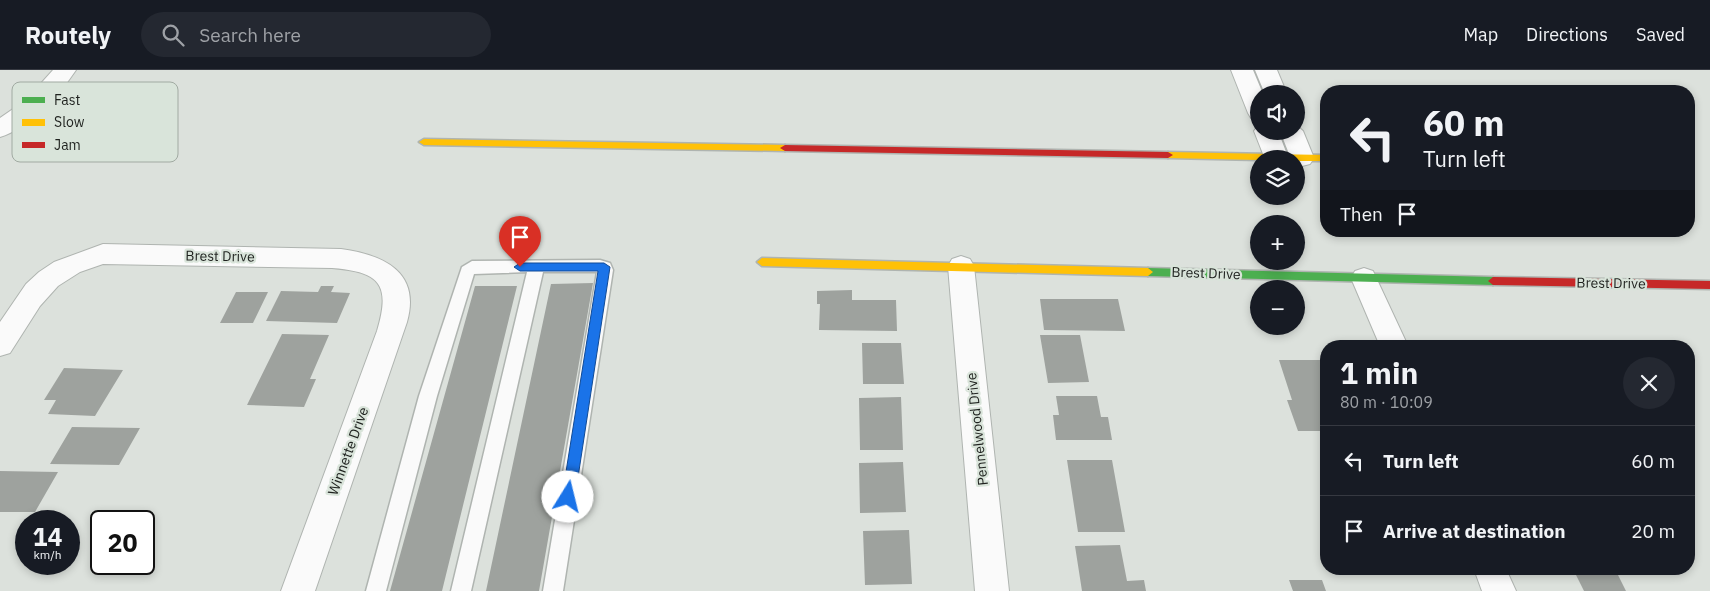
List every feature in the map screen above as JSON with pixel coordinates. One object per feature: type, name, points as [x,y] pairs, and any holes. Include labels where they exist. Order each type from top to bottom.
[{"type":"street","points":[[54,82],[65,70]]},
{"type":"street","points":[[1242,70],[1250,90]]},
{"type":"street","points":[[1266,70],[1272,85]]},
{"type":"street","points":[[0,130],[12,121]]},
{"type":"street","points":[[424,142],[1250,157]]},
{"type":"street","points":[[1305,158],[1320,158]]},
{"type":"street","name":"Brest Drive","points":[[0,345],[28,301],[42,284],[53,275],[81,261],[103,254],[322,257],[357,260],[380,269],[391,280],[397,293],[397,310]]},
{"type":"street","name":"Brest Drive","points":[[762,262],[1710,285]]},
{"type":"street","name":"Pennelwood Drive","points":[[961,266],[992,591]]},
{"type":"street","points":[[1364,278],[1391,340]]},
{"type":"street","name":"Winnette Drive","points":[[298,591],[391,332],[397,310]]},
{"type":"street","points":[[1492,575],[1499,591]]},
{"type":"lane","points":[[376,591],[428,396],[467,271],[472,267],[604,267],[553,591]]},
{"type":"lane","points":[[461,591],[536,267]]},
{"type":"building","points":[[593,283],[539,591],[486,591],[551,284]]},
{"type":"building","points":[[321,286],[334,286],[331,292],[350,293],[337,323],[266,321],[281,291],[318,292]]},
{"type":"building","points":[[475,286],[517,286],[442,591],[390,591]]},
{"type":"building","points":[[852,290],[852,300],[896,300],[897,331],[819,330],[820,304],[817,304],[817,291]]},
{"type":"building","points":[[236,292],[268,292],[253,323],[220,323]]},
{"type":"building","points":[[1040,299],[1118,299],[1125,331],[1044,330]]},
{"type":"building","points":[[282,334],[329,335],[310,379],[316,379],[304,407],[247,405]]},
{"type":"building","points":[[1040,335],[1080,335],[1089,382],[1048,383]]},
{"type":"building","points":[[862,343],[901,343],[904,384],[863,384]]},
{"type":"building","points":[[1279,360],[1320,360],[1320,431],[1298,431],[1287,400],[1292,400]]},
{"type":"building","points":[[64,368],[123,370],[95,416],[48,414],[56,400],[44,400]]},
{"type":"building","points":[[1056,396],[1097,396],[1101,417],[1108,417],[1112,440],[1056,440],[1053,415],[1059,415]]},
{"type":"building","points":[[901,397],[903,450],[860,450],[859,398]]},
{"type":"building","points":[[72,427],[140,428],[119,465],[50,464]]},
{"type":"building","points":[[1067,460],[1112,460],[1125,532],[1078,532]]},
{"type":"building","points":[[903,462],[906,512],[860,513],[859,463]]},
{"type":"building","points":[[0,471],[58,472],[36,510],[0,512]]},
{"type":"building","points":[[909,530],[912,584],[865,585],[863,531]]},
{"type":"building","points":[[1120,545],[1127,581],[1144,580],[1146,591],[1082,591],[1075,546]]},
{"type":"building","points":[[1576,575],[1618,575],[1626,591],[1584,591]]},
{"type":"building","points":[[1289,580],[1322,580],[1326,591],[1293,591]]},
{"type":"traffic: fast","points":[[1148,272],[1493,281]]},
{"type":"traffic: slow","points":[[424,142],[785,148]]},
{"type":"traffic: slow","points":[[1168,155],[1320,158]]},
{"type":"traffic: slow","points":[[762,262],[1148,272]]},
{"type":"traffic: jam","points":[[785,148],[1168,155]]},
{"type":"traffic: jam","points":[[1493,281],[1710,285]]},
{"type":"route","points":[[520,267],[604,267],[568,497]]}]
